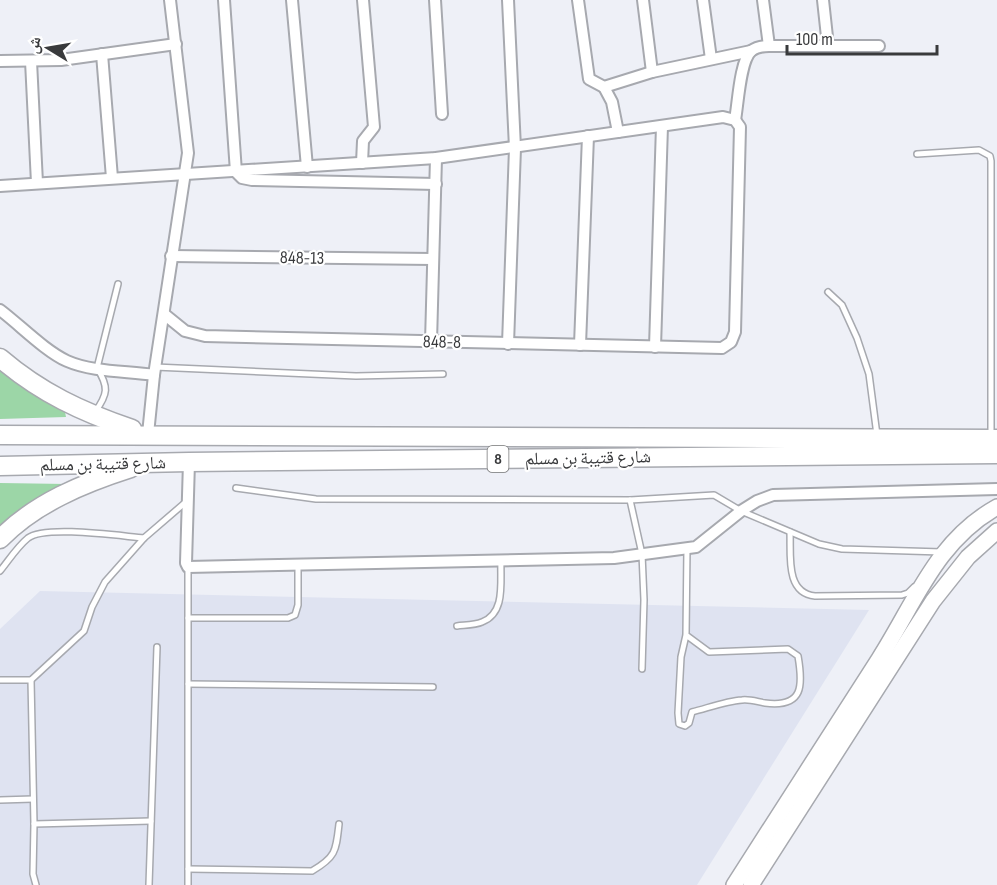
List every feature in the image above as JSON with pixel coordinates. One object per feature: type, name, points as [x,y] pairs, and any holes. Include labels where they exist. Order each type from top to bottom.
[{"type":"highway","points":[[0,358],[53,396],[92,416],[148,434]]},
{"type":"highway","name":"شارع قتيبة بن مسلم","points":[[0,435],[148,434],[878,440],[995,444]]},
{"type":"highway","name":"شارع قتيبة بن مسلم","points":[[0,466],[995,444]]},
{"type":"highway","points":[[0,540],[34,510],[61,495],[149,462]]},
{"type":"street","points":[[148,434],[154,371],[186,173],[188,143],[170,0]]},
{"type":"street","points":[[224,0],[236,172],[242,178],[436,184]]},
{"type":"street","points":[[292,0],[307,167]]},
{"type":"street","points":[[362,163],[363,141],[374,127],[363,0]]},
{"type":"street","points":[[435,0],[442,114]]},
{"type":"street","points":[[508,0],[514,148],[508,344]]},
{"type":"street","points":[[578,0],[589,79],[604,87],[612,102],[618,132]]},
{"type":"street","points":[[643,0],[652,72]]},
{"type":"street","points":[[703,0],[711,59]]},
{"type":"street","points":[[763,0],[769,46]]},
{"type":"street","points":[[823,0],[828,46]]},
{"type":"street","points":[[0,62],[61,60],[176,44]]},
{"type":"street","points":[[604,87],[652,72],[751,51],[760,46],[879,46]]},
{"type":"street","points":[[0,186],[436,158],[723,117],[735,120],[745,61],[751,51]]},
{"type":"street","points":[[102,54],[112,178]]},
{"type":"street","points":[[31,61],[36,183]]},
{"type":"street","name":"848-8","points":[[164,314],[185,331],[198,336],[717,349],[727,346],[735,332],[741,131],[735,120]]},
{"type":"street","points":[[655,347],[662,126]]},
{"type":"street","points":[[580,345],[588,136]]},
{"type":"street","points":[[431,342],[436,158]]},
{"type":"street","name":"848-13","points":[[171,256],[433,259]]},
{"type":"street","points":[[0,310],[60,357],[78,365],[154,371]]},
{"type":"street","points":[[189,462],[186,563],[188,567],[614,558],[696,547],[741,511],[773,495],[997,489]]},
{"type":"street","points":[[734,885],[933,574],[944,552],[968,526],[997,507]]},
{"type":"street","points":[[751,885],[951,572],[997,531]]},
{"type":"lane","points":[[917,154],[979,150],[990,156],[992,224],[990,386],[995,444]]},
{"type":"lane","points":[[92,416],[104,400],[106,387],[97,368],[118,284]]},
{"type":"lane","points":[[828,292],[842,305],[857,338],[869,374],[878,440]]},
{"type":"lane","points":[[154,371],[356,376],[443,374]]},
{"type":"lane","points":[[990,386],[997,384]]},
{"type":"lane","points":[[236,488],[316,499],[630,500],[714,495],[741,511],[819,544],[842,549],[944,552]]},
{"type":"lane","points":[[0,680],[32,680],[84,631],[92,607],[105,582],[144,538],[188,500]]},
{"type":"lane","points":[[630,500],[642,554],[644,600],[642,669]]},
{"type":"lane","points":[[0,571],[28,538],[41,532],[144,538]]},
{"type":"lane","points":[[790,532],[793,577],[801,591],[810,595],[905,594],[933,574]]},
{"type":"lane","points":[[686,635],[709,652],[788,649],[798,656],[802,678],[797,697],[792,702],[769,704],[744,699],[692,712],[689,723],[685,726],[679,724],[681,657],[686,635],[687,548]]},
{"type":"lane","points":[[458,626],[482,622],[494,615],[499,607],[501,560]]},
{"type":"lane","points":[[188,618],[288,618],[295,615],[298,605],[298,564]]},
{"type":"lane","points":[[188,567],[188,885]]},
{"type":"lane","points":[[149,885],[157,647]]},
{"type":"lane","points":[[32,680],[33,874],[36,885]]},
{"type":"lane","points":[[188,684],[433,687]]},
{"type":"lane","points":[[0,800],[33,799]]},
{"type":"lane","points":[[34,824],[151,821]]},
{"type":"lane","points":[[188,869],[312,871],[329,861],[337,843],[339,824]]},
{"type":"shaded area","points":[[40,591],[869,610],[697,885],[0,885],[0,629]]},
{"type":"green space","points":[[0,365],[38,397],[65,412],[66,417],[0,419]]},
{"type":"green space","points":[[0,483],[67,484],[0,530]]}]
